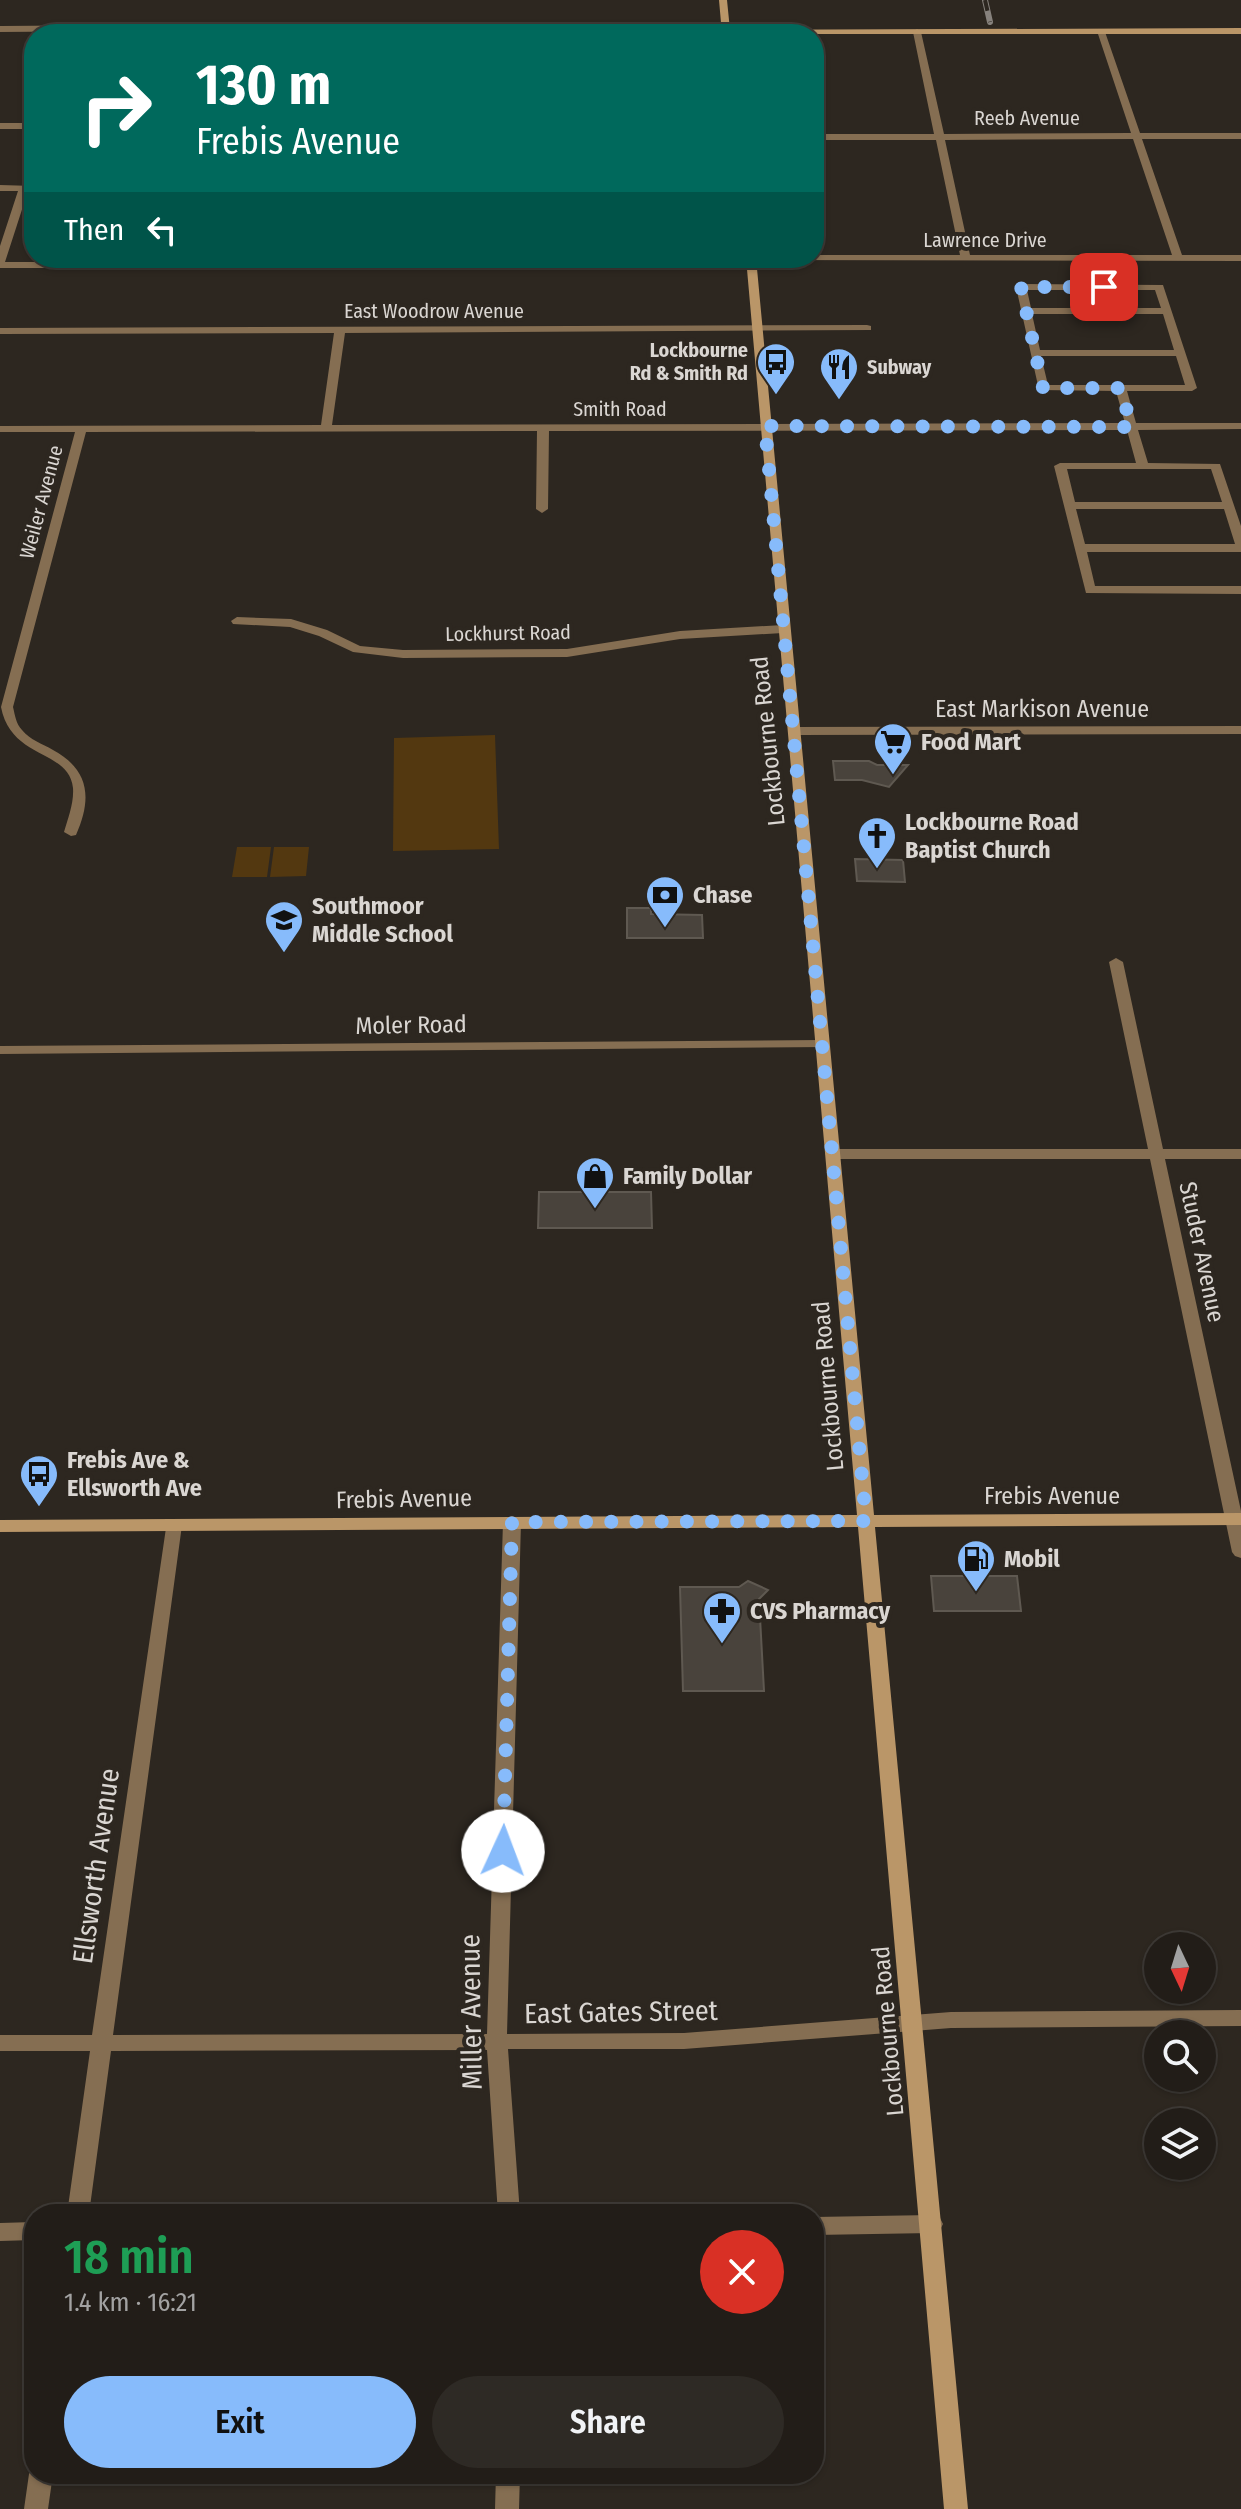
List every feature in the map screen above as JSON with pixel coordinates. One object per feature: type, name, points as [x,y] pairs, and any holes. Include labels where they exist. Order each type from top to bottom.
[{"type":"main road","points":[[723,0],[725,24]]},
{"type":"main road","points":[[824,33],[1241,31]]},
{"type":"main road","name":"Lockbourne Road","points":[[752,268],[956,2509]]},
{"type":"main road","name":"Frebis Avenue","points":[[0,1526],[1238,1519]]},
{"type":"street","points":[[0,29],[24,29]]},
{"type":"street","points":[[1101,31],[1178,258]]},
{"type":"street","points":[[917,32],[966,258]]},
{"type":"street","points":[[0,126],[24,126]]},
{"type":"street","name":"Reeb Avenue","points":[[824,137],[1241,136]]},
{"type":"street","points":[[0,188],[24,188]]},
{"type":"street","points":[[24,201],[0,264],[24,264]]},
{"type":"street","name":"Lawrence Drive","points":[[824,258],[1241,258]]},
{"type":"street","points":[[1021,287],[1159,287],[1167,311],[1192,388],[1043,388],[1021,287]]},
{"type":"street","points":[[1026,311],[1167,311]]},
{"type":"street","name":"East Woodrow Avenue","points":[[0,331],[867,328]]},
{"type":"street","points":[[326,428],[340,329]]},
{"type":"street","points":[[1035,353],[1181,353]]},
{"type":"street","points":[[1121,388],[1143,466]]},
{"type":"street","name":"Smith Road","points":[[0,429],[1241,426]]},
{"type":"street","points":[[542,509],[543,428]]},
{"type":"street","name":"Weiler Avenue","points":[[71,832],[80,794],[79,782],[72,769],[61,760],[26,742],[15,731],[8,720],[7,707],[81,429]]},
{"type":"street","points":[[1080,548],[1241,546],[1216,466],[1060,466],[1090,590],[1241,590]]},
{"type":"street","points":[[1070,506],[1228,505]]},
{"type":"street","name":"Lockhurst Road","points":[[237,621],[291,623],[309,627],[357,649],[403,654],[567,653],[680,635],[783,629]]},
{"type":"street","name":"East Markison Avenue","points":[[795,731],[1241,730]]},
{"type":"street","name":"Studer Avenue","points":[[1116,962],[1238,1519],[1241,1552]]},
{"type":"street","name":"Moler Road","points":[[0,1050],[822,1044]]},
{"type":"street","points":[[833,1154],[1241,1154]]},
{"type":"street","name":"Miller Avenue","points":[[508,2204],[497,2041],[512,1522]]},
{"type":"street","name":"Ellsworth Avenue","points":[[79,2204],[173,1525]]},
{"type":"street","name":"East Gates Street","points":[[0,2043],[759,2038],[843,2025],[914,2022],[1241,2018]]},
{"type":"street","points":[[824,2226],[932,2224]]},
{"type":"street","points":[[0,2232],[24,2231]]},
{"type":"street","points":[[36,2509],[40,2484]]},
{"type":"street","points":[[507,2509],[508,2484]]},
{"type":"shaded area","points":[[495,735],[499,849],[393,851],[394,738]]},
{"type":"shaded area","points":[[237,847],[271,847],[267,877],[232,877]]},
{"type":"shaded area","points":[[274,847],[309,847],[306,876],[270,877]]},
{"type":"building","points":[[833,761],[908,765],[889,787],[862,780],[835,780]]},
{"type":"building","name":"Lockbourne Road Baptist Church","points":[[855,859],[903,860],[905,882],[857,881]]},
{"type":"building","name":"Chase","points":[[627,908],[651,908],[651,914],[702,915],[703,938],[627,938]]},
{"type":"building","name":"Family Dollar","points":[[539,1192],[651,1192],[652,1228],[538,1228]]},
{"type":"building","name":"Mobil","points":[[931,1576],[1017,1576],[1021,1611],[934,1611]]},
{"type":"building","name":"CVS Pharmacy","points":[[748,1581],[768,1590],[759,1599],[764,1691],[683,1691],[680,1587],[739,1587]]},
{"type":"railway","points":[[985,0],[990,22]]},
{"type":"place","name":"Lockbourne Rd & Smith Rd","points":[[776,396]]},
{"type":"place","name":"Subway","points":[[839,401]]},
{"type":"place","name":"Food Mart","points":[[893,776]]},
{"type":"place","name":"Lockbourne Road Baptist Church","points":[[877,870]]},
{"type":"place","name":"Chase","points":[[665,929]]},
{"type":"place","name":"Southmoor Middle School","points":[[284,954]]},
{"type":"place","name":"Family Dollar","points":[[595,1210]]},
{"type":"place","name":"Frebis Ave & Ellsworth Ave","points":[[39,1508]]},
{"type":"place","name":"Mobil","points":[[976,1593]]},
{"type":"place","name":"CVS Pharmacy","points":[[722,1645]]},
{"type":"route","points":[[503,1851],[512,1522],[866,1521],[765,426],[1131,427],[1121,388],[1043,388],[1021,287],[1104,287]]}]
